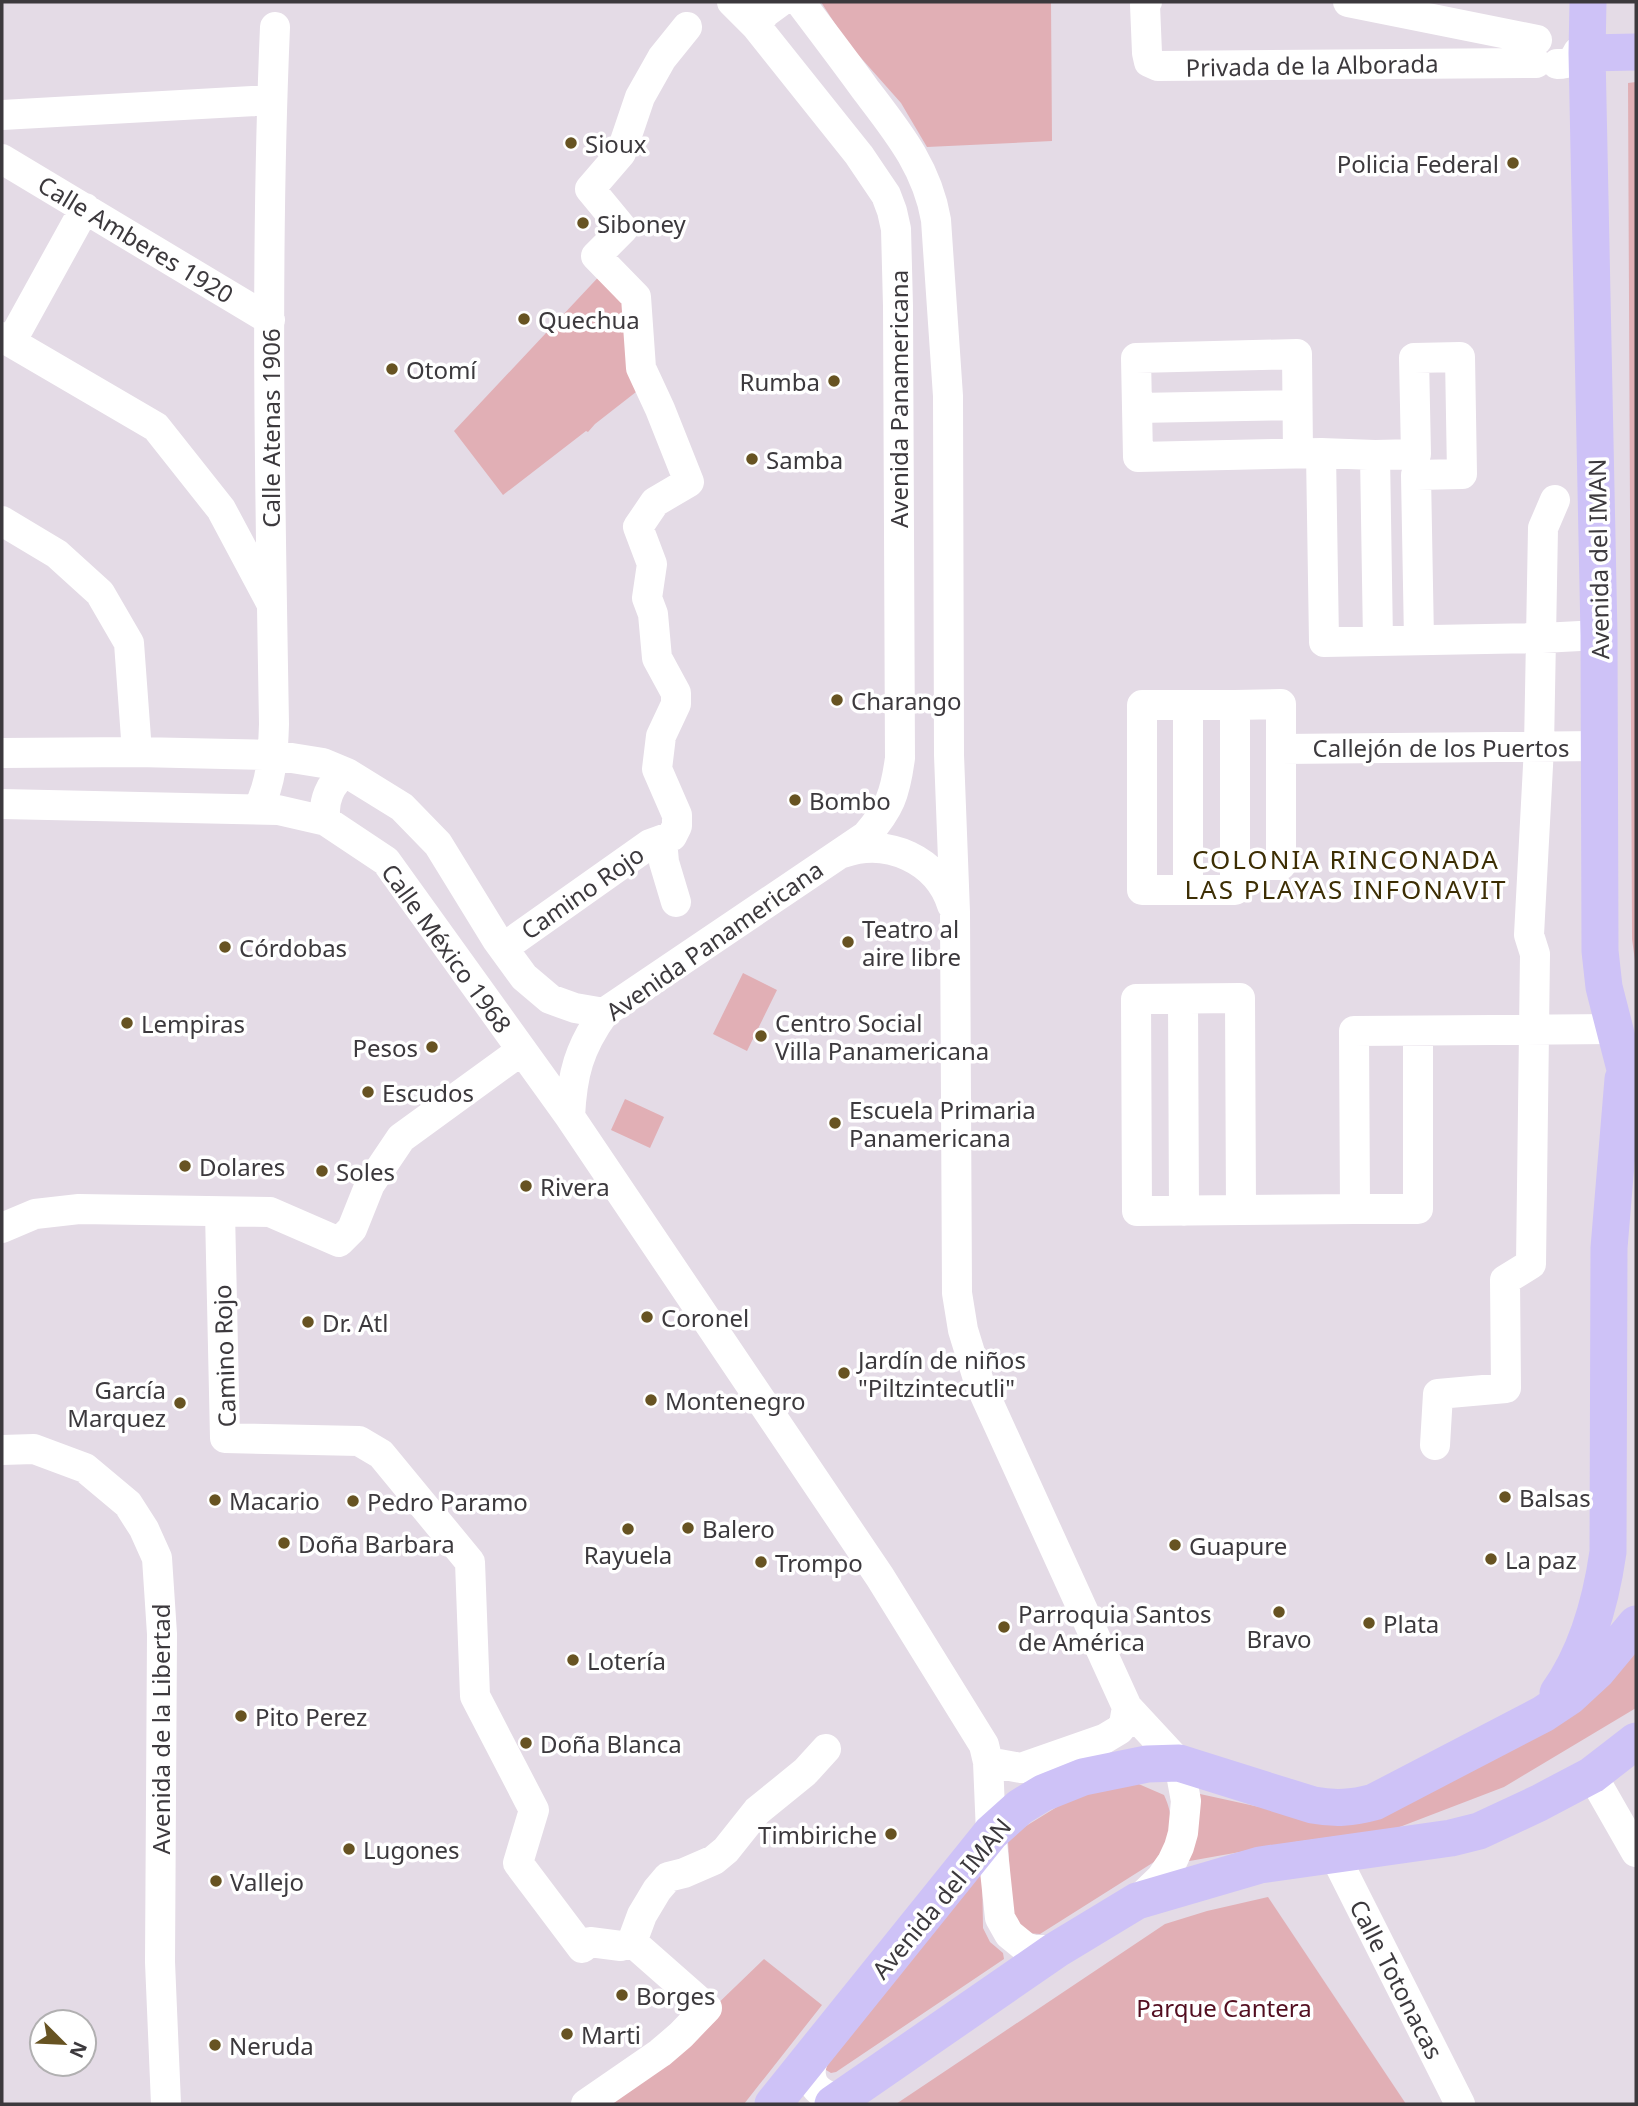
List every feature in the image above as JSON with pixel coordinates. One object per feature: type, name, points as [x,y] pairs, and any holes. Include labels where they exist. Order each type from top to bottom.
[{"type":"main road","name":"Avenida del IMAN","points":[[1588,2],[1559,52],[1599,635],[1600,951],[1613,1029],[1636,1112]]},
{"type":"main road","points":[[1559,52],[1636,52]]},
{"type":"main road","points":[[1542,1714],[1566,1681],[1580,1653],[1599,1600],[1608,1552],[1609,1248],[1623,1068]]},
{"type":"main road","name":"Avenida del IMAN","points":[[773,2104],[991,1833],[1020,1807],[1043,1793],[1083,1777],[1147,1764],[1179,1763],[1313,1805],[1336,1809],[1354,1808],[1374,1802],[1542,1714],[1570,1696],[1597,1671],[1636,1624]]},
{"type":"main road","points":[[838,2101],[1056,1950],[1137,1901],[1259,1865],[1451,1839],[1479,1831],[1506,1820],[1592,1775],[1636,1741]]},
{"type":"street","name":"Avenida Panamericana","points":[[570,1117],[571,1089],[576,1068],[604,1013],[866,836],[884,813],[897,785],[900,758],[896,229],[886,195],[859,155],[756,26],[732,2]]},
{"type":"street","points":[[756,26],[765,13],[780,2]]},
{"type":"street","name":"Avenida Panamericana","points":[[800,2],[912,153],[927,183],[936,220],[948,396],[949,755],[955,912],[957,1293],[963,1330],[979,1382],[1126,1707],[1179,1763]]},
{"type":"street","name":"Privada de la Alborada","points":[[1147,2],[1147,53],[1149,62],[1158,66],[1559,52]]},
{"type":"street","name":"Privada de la Alborada","points":[[1348,2],[1559,52]]},
{"type":"street","name":"Calle Atenas 1906","points":[[258,809],[268,785],[273,755],[270,320],[275,27]]},
{"type":"street","name":"Camino Rojo","points":[[500,944],[650,844],[672,836],[677,826],[677,815],[657,769],[661,736],[676,704],[676,693],[657,658],[653,614],[647,598],[652,564],[638,527],[655,502],[688,482],[641,368],[636,297],[596,256],[623,229],[590,189],[621,153],[640,97],[662,58],[687,27]]},
{"type":"street","points":[[2,116],[272,100]]},
{"type":"street","name":"Calle Amberes 1920","points":[[2,159],[270,320]]},
{"type":"street","points":[[85,208],[6,340],[156,427],[221,509],[272,605]]},
{"type":"street","points":[[1419,640],[1416,475],[1462,474],[1460,357],[1414,358],[1416,454],[1310,453],[1138,457],[1136,358],[1297,354],[1297,405],[1310,453],[1324,642],[1542,638],[1599,635]]},
{"type":"street","points":[[899,398],[922,403],[948,396]]},
{"type":"street","points":[[1137,408],[1297,405]]},
{"type":"street","points":[[899,441],[922,434],[947,441]]},
{"type":"street","points":[[1375,455],[1378,641]]},
{"type":"street","points":[[1435,1445],[1438,1394],[1506,1388],[1506,1280],[1531,1264],[1535,954],[1529,935],[1539,747],[1543,528],[1555,500]]},
{"type":"street","points":[[2,521],[57,554],[100,593],[106,603],[129,643],[137,751]]},
{"type":"street","name":"Callejón de los Puertos","points":[[1235,705],[1235,865],[1235,890],[1142,890],[1142,705],[1281,704],[1281,865],[1235,865]]},
{"type":"street","points":[[1188,705],[1188,890]]},
{"type":"street","name":"Callejón de los Puertos","points":[[1281,748],[1600,746]]},
{"type":"street","name":"Calle México 1968","points":[[2,752],[137,751],[273,755],[323,763],[347,773],[402,807],[438,844],[500,944],[524,977],[550,999],[575,1008],[604,1013]]},
{"type":"street","points":[[900,758],[915,765],[924,765],[941,761],[949,755]]},
{"type":"street","points":[[326,821],[325,806],[331,788],[335,780],[347,773]]},
{"type":"street","name":"Calle México 1968","points":[[2,804],[278,810],[326,821],[386,860],[570,1117]]},
{"type":"street","name":"Camino Rojo","points":[[662,840],[664,862],[676,902]]},
{"type":"street","points":[[837,855],[866,848],[895,850],[908,855],[927,867],[943,884],[955,912]]},
{"type":"street","points":[[461,965],[474,968],[487,964],[500,944]]},
{"type":"street","points":[[1241,1210],[1240,998],[1136,999],[1137,1211],[1418,1209],[1418,1031]]},
{"type":"street","points":[[1183,999],[1184,1211]]},
{"type":"street","points":[[1355,1209],[1354,1031],[1613,1029]]},
{"type":"street","points":[[2,1228],[35,1214],[79,1209],[270,1212],[339,1242],[352,1229],[370,1184],[401,1138],[522,1050]]},
{"type":"street","points":[[570,1117],[880,1577],[984,1745],[988,1762],[998,1908],[1004,1926],[1016,1941],[1025,1947],[1034,1950],[1056,1950]]},
{"type":"street","name":"Camino Rojo","points":[[220,1212],[225,1438],[359,1441],[381,1454],[462,1552],[470,1562],[475,1696],[534,1810],[519,1863],[582,1948],[590,1942],[621,1946],[632,1942]]},
{"type":"street","name":"Avenida de la Libertad","points":[[2,1450],[34,1449],[85,1468],[128,1504],[158,1558],[162,1634],[160,1962],[166,2104]]},
{"type":"street","points":[[988,1762],[1021,1768],[1104,1738],[1124,1724],[1126,1707]]},
{"type":"street","points":[[586,2104],[660,2053],[707,2008],[632,1942],[642,1915],[657,1890],[668,1877],[714,1860],[726,1850],[757,1811],[805,1772],[826,1749]]},
{"type":"street","points":[[1137,1901],[1161,1878],[1179,1847],[1186,1801],[1179,1763]]},
{"type":"street","points":[[1592,1775],[1636,1852]]},
{"type":"street","name":"Calle Totonacas","points":[[1334,1854],[1460,2104]]},
{"type":"street","points":[[819,2046],[811,2066],[813,2082],[816,2088],[838,2101]]},
{"type":"green space","points":[[821,2],[1051,2],[1052,141],[927,147],[901,103],[846,41]]},
{"type":"green space","points":[[1636,82],[1636,968],[1632,939],[1628,83]]},
{"type":"green space","points":[[606,269],[626,305],[636,392],[588,432],[503,495],[454,431]]},
{"type":"green space","points":[[743,973],[777,990],[747,1051],[713,1034]]},
{"type":"green space","points":[[625,1099],[664,1117],[650,1148],[611,1130]]},
{"type":"green space","points":[[1636,1650],[1636,1708],[1504,1787],[1397,1828],[1295,1842],[1184,1862],[1200,1794],[1278,1811],[1358,1823]]},
{"type":"green space","points":[[1134,1782],[1164,1795],[1168,1804],[1170,1830],[1160,1854],[1154,1862],[1040,1934],[1026,1933],[1012,1917],[1008,1841],[1013,1834],[1073,1797]]},
{"type":"green space","points":[[982,1869],[983,1928],[990,1942],[1003,1953],[1004,1959],[836,2072],[826,2070],[824,2061]]},
{"type":"green space","name":"Parque Cantera","points":[[1268,1897],[1406,2104],[896,2104],[1165,1924]]},
{"type":"green space","points":[[764,1959],[822,2005],[744,2104],[589,2104],[679,2041]]},
{"type":"place","name":"Sioux","points":[[571,143]]},
{"type":"place","name":"Policia Federal","points":[[1513,163]]},
{"type":"place","name":"Siboney","points":[[583,223]]},
{"type":"place","name":"Quechua","points":[[524,319]]},
{"type":"place","name":"Otomí","points":[[392,369]]},
{"type":"place","name":"Rumba","points":[[834,381]]},
{"type":"place","name":"Samba","points":[[752,459]]},
{"type":"place","name":"Charango","points":[[837,700]]},
{"type":"place","name":"Bombo","points":[[795,800]]},
{"type":"place","name":"Teatro al aire libre","points":[[848,942]]},
{"type":"place","name":"Córdobas","points":[[225,947]]},
{"type":"place","name":"Lempiras","points":[[127,1023]]},
{"type":"place","name":"Centro Social Villa Panamericana","points":[[761,1036]]},
{"type":"place","name":"Pesos","points":[[432,1047]]},
{"type":"place","name":"Escudos","points":[[368,1092]]},
{"type":"place","name":"Escuela Primaria Panamericana","points":[[835,1123]]},
{"type":"place","name":"Dolares","points":[[185,1166]]},
{"type":"place","name":"Soles","points":[[322,1171]]},
{"type":"place","name":"Rivera","points":[[526,1186]]},
{"type":"place","name":"Coronel","points":[[647,1317]]},
{"type":"place","name":"Dr. Atl","points":[[308,1322]]},
{"type":"place","name":"Jardín de niños \"Piltzintecutli\"","points":[[844,1373]]},
{"type":"place","name":"Montenegro","points":[[651,1400]]},
{"type":"place","name":"García Marquez","points":[[180,1403]]},
{"type":"place","name":"Balsas","points":[[1505,1497]]},
{"type":"place","name":"Macario","points":[[215,1500]]},
{"type":"place","name":"Pedro Paramo","points":[[353,1501]]},
{"type":"place","name":"Balero","points":[[688,1528]]},
{"type":"place","name":"Rayuela","points":[[628,1529]]},
{"type":"place","name":"Doña Barbara","points":[[284,1543]]},
{"type":"place","name":"Guapure","points":[[1175,1545]]},
{"type":"place","name":"La paz","points":[[1491,1559]]},
{"type":"place","name":"Trompo","points":[[761,1562]]},
{"type":"place","name":"Bravo","points":[[1279,1612]]},
{"type":"place","name":"Plata","points":[[1369,1623]]},
{"type":"place","name":"Parroquia Santos de América","points":[[1004,1627]]},
{"type":"place","name":"Lotería","points":[[573,1660]]},
{"type":"place","name":"Pito Perez","points":[[241,1716]]},
{"type":"place","name":"Doña Blanca","points":[[526,1743]]},
{"type":"place","name":"Timbiriche","points":[[891,1834]]},
{"type":"place","name":"Lugones","points":[[349,1849]]},
{"type":"place","name":"Vallejo","points":[[216,1881]]},
{"type":"place","name":"Borges","points":[[622,1995]]},
{"type":"place","name":"Marti","points":[[567,2034]]},
{"type":"place","name":"Neruda","points":[[215,2045]]},
{"type":"district","name":"COLONIA RINCONADA LAS PLAYAS INFONAVIT","points":[[1346,874]]}]
